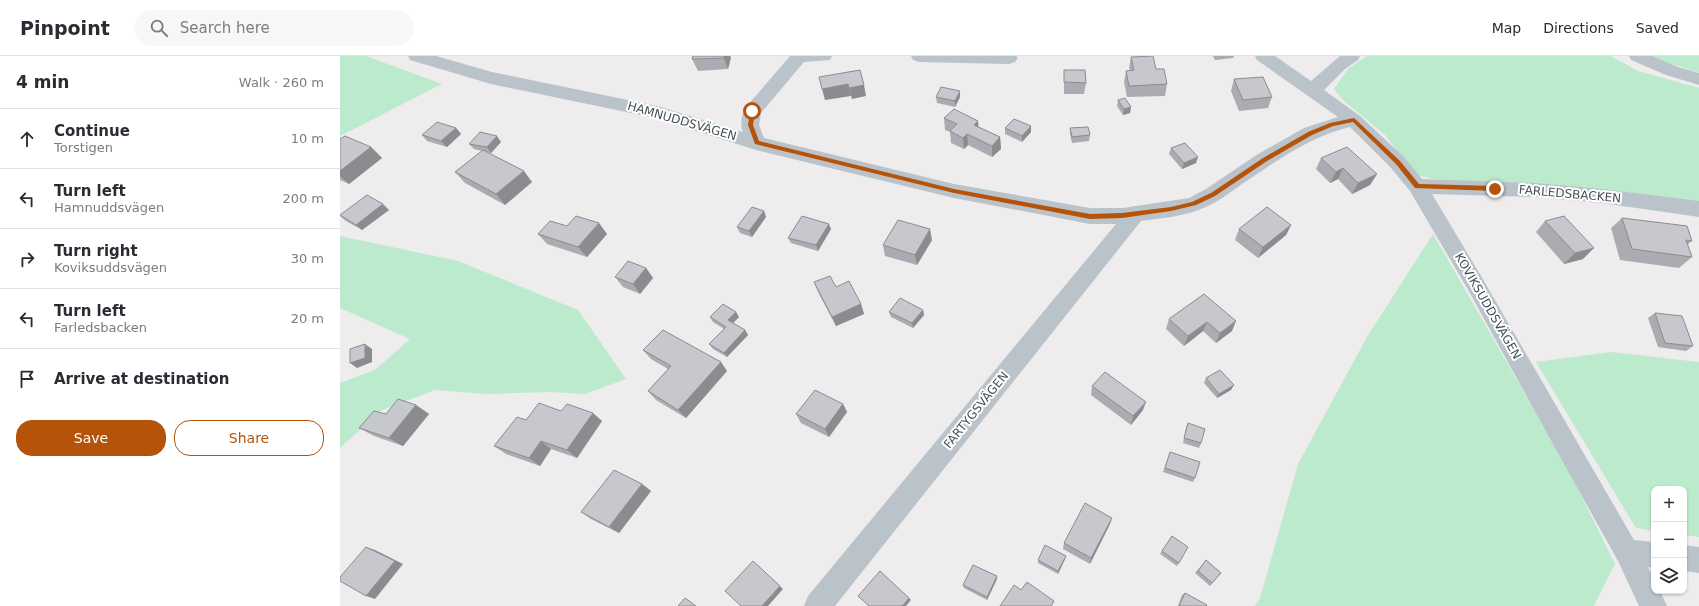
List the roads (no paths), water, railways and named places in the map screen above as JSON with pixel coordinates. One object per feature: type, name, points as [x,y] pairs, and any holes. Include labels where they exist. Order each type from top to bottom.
[{"type":"street","name":"HAMNUDDSVÄGEN","points":[[416,56],[491,78],[657,112],[756,143],[954,191],[1090,216],[1135,214],[1194,204],[1213,194],[1265,159],[1310,133],[1332,125],[1354,120]]},
{"type":"street","points":[[756,143],[750,125],[752,111],[799,57],[824,56]]},
{"type":"street","points":[[919,56],[1009,58]]},
{"type":"street","name":"KOVIKSUDDSVÄGEN","points":[[1263,56],[1354,120],[1398,163],[1417,186],[1474,282],[1627,552],[1653,606]]},
{"type":"street","points":[[1313,90],[1339,65],[1352,56]]},
{"type":"street","points":[[1637,56],[1672,71],[1699,78]]},
{"type":"street","name":"FARLEDSBACKEN","points":[[1417,186],[1536,190],[1602,196],[1699,209]]},
{"type":"street","name":"FARTYGSVÄGEN","points":[[818,606],[1135,214]]},
{"type":"street","points":[[1627,552],[1651,555]]},
{"type":"street","points":[[1687,558],[1699,560]]}]
